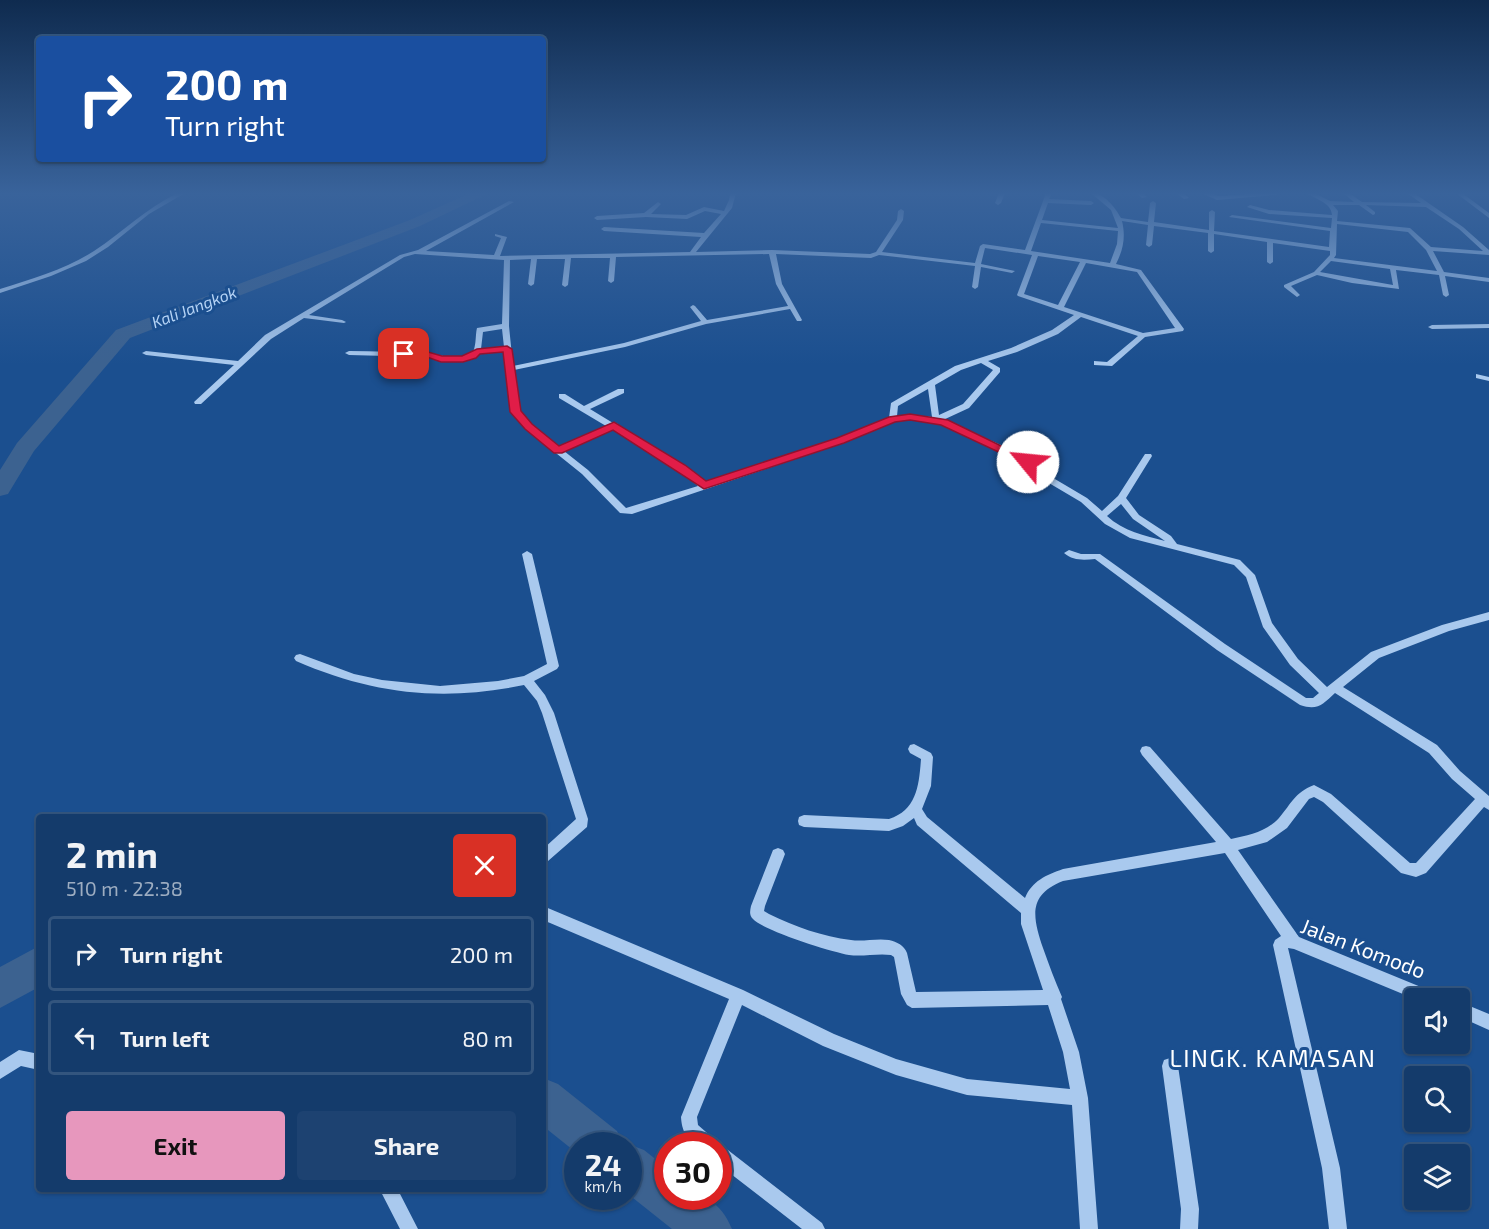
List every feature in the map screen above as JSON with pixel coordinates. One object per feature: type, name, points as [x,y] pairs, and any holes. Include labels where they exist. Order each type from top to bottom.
[{"type":"street","points":[[0,291],[68,267],[98,250]]},
{"type":"street","points":[[198,402],[237,363],[268,337],[402,256],[422,250]]},
{"type":"street","points":[[496,257],[499,250]]},
{"type":"street","points":[[975,286],[982,250]]},
{"type":"street","points":[[1016,250],[1112,265],[1141,273],[1180,329],[1143,335],[1019,293],[1036,254]]},
{"type":"street","points":[[1112,265],[1119,250]]},
{"type":"street","points":[[1270,250],[1270,262]]},
{"type":"street","points":[[1297,295],[1286,286],[1316,273],[1330,259],[1332,250]]},
{"type":"street","points":[[1430,250],[1442,275],[1446,295]]},
{"type":"street","points":[[1449,250],[1489,253]]},
{"type":"street","points":[[419,252],[507,258],[772,252],[871,256],[878,253],[1012,271]]},
{"type":"street","points":[[772,252],[778,284],[799,320]]},
{"type":"street","points":[[611,281],[613,256]]},
{"type":"street","points":[[566,285],[568,257]]},
{"type":"street","points":[[507,258],[504,326],[516,412],[529,427],[585,472],[623,511],[635,511],[840,441],[893,419],[910,417],[936,420],[1026,459],[1035,471],[1084,500],[1102,516],[1133,536],[1231,559],[1245,568],[1254,584],[1267,624],[1294,662],[1331,690],[1433,749],[1486,802],[1416,871],[1406,868],[1327,798],[1314,791],[1305,795],[1282,825],[1262,838],[1054,878],[1039,888],[1026,908],[1028,924],[1071,1052],[1080,1098],[1089,1229]]},
{"type":"street","points":[[531,284],[534,258]]},
{"type":"street","points":[[1330,259],[1489,280]]},
{"type":"street","points":[[1060,308],[1084,261]]},
{"type":"street","points":[[1316,273],[1396,288],[1393,269]]},
{"type":"street","points":[[693,307],[705,322]]},
{"type":"street","points":[[509,369],[625,345],[705,322],[791,307]]},
{"type":"street","points":[[893,419],[892,408],[897,401],[931,385],[958,368],[984,362],[1054,332],[1079,315]]},
{"type":"street","points":[[301,316],[342,322]]},
{"type":"street","points":[[477,352],[480,330],[504,326]]},
{"type":"street","points":[[1432,327],[1489,326]]},
{"type":"street","points":[[1097,363],[1108,364],[1143,335]]},
{"type":"street","points":[[350,353],[428,355],[441,359],[463,359],[477,352],[507,349]]},
{"type":"street","points":[[146,353],[237,363]]},
{"type":"street","points":[[936,420],[966,406],[998,370],[984,362]]},
{"type":"street","points":[[1479,376],[1489,379]]},
{"type":"street","points":[[931,385],[936,420]]},
{"type":"street","points":[[586,408],[621,391]]},
{"type":"street","points":[[562,396],[586,408],[681,467],[704,486]]},
{"type":"street","points":[[558,451],[614,425]]},
{"type":"street","points":[[1102,516],[1121,498],[1148,456]]},
{"type":"street","points":[[1121,498],[1136,518],[1168,538],[1174,547]]},
{"type":"street","points":[[1069,552],[1080,557],[1097,556],[1298,699],[1311,704],[1375,655],[1446,628],[1489,616]]},
{"type":"street","points":[[300,658],[319,667],[367,682],[394,686],[449,690],[476,689],[526,680],[553,666],[527,554]]},
{"type":"street","points":[[526,680],[541,698],[548,713],[582,819],[580,826],[546,854]]},
{"type":"street","points":[[804,821],[889,825],[898,822],[916,809],[925,786],[927,757],[914,749]]},
{"type":"street","points":[[1146,751],[1228,846],[1294,942]]},
{"type":"street","points":[[916,809],[925,825],[1026,908]]},
{"type":"street","points":[[778,854],[757,914],[843,948],[885,947],[897,950],[900,953],[912,1000],[1054,998]]},
{"type":"street","points":[[546,914],[738,995],[861,1055],[931,1078],[995,1091],[1080,1098]]},
{"type":"street","name":"Jalan Komodo","points":[[1338,1229],[1329,1157],[1280,945],[1284,941],[1294,942],[1406,988]]},
{"type":"street","points":[[693,1132],[690,1129],[689,1117],[738,995]]},
{"type":"street","points":[[1470,1014],[1489,1022]]},
{"type":"street","points":[[0,1071],[19,1058],[36,1061]]},
{"type":"street","points":[[1170,1066],[1190,1209],[1189,1229]]},
{"type":"street","points":[[732,1164],[816,1229]]},
{"type":"street","points":[[390,1192],[409,1229]]},
{"type":"waterway","name":"Kali Jangkok","points":[[0,489],[25,448],[123,334],[343,250]]},
{"type":"waterway","name":"Kali Jangkok","points":[[0,989],[36,967]]},
{"type":"waterway","name":"Kali Jangkok","points":[[546,1101],[584,1132]]},
{"type":"waterway","name":"Kali Jangkok","points":[[642,1177],[709,1229]]},
{"type":"district","name":"LINGK. KAMASAN","points":[[1273,1059]]},
{"type":"route","points":[[404,354],[428,355],[441,359],[463,359],[477,352],[507,349],[516,412],[529,427],[558,451],[614,425],[634,440],[681,467],[704,486],[840,441],[893,419],[910,417],[944,423],[1026,459],[1028,462]]}]
